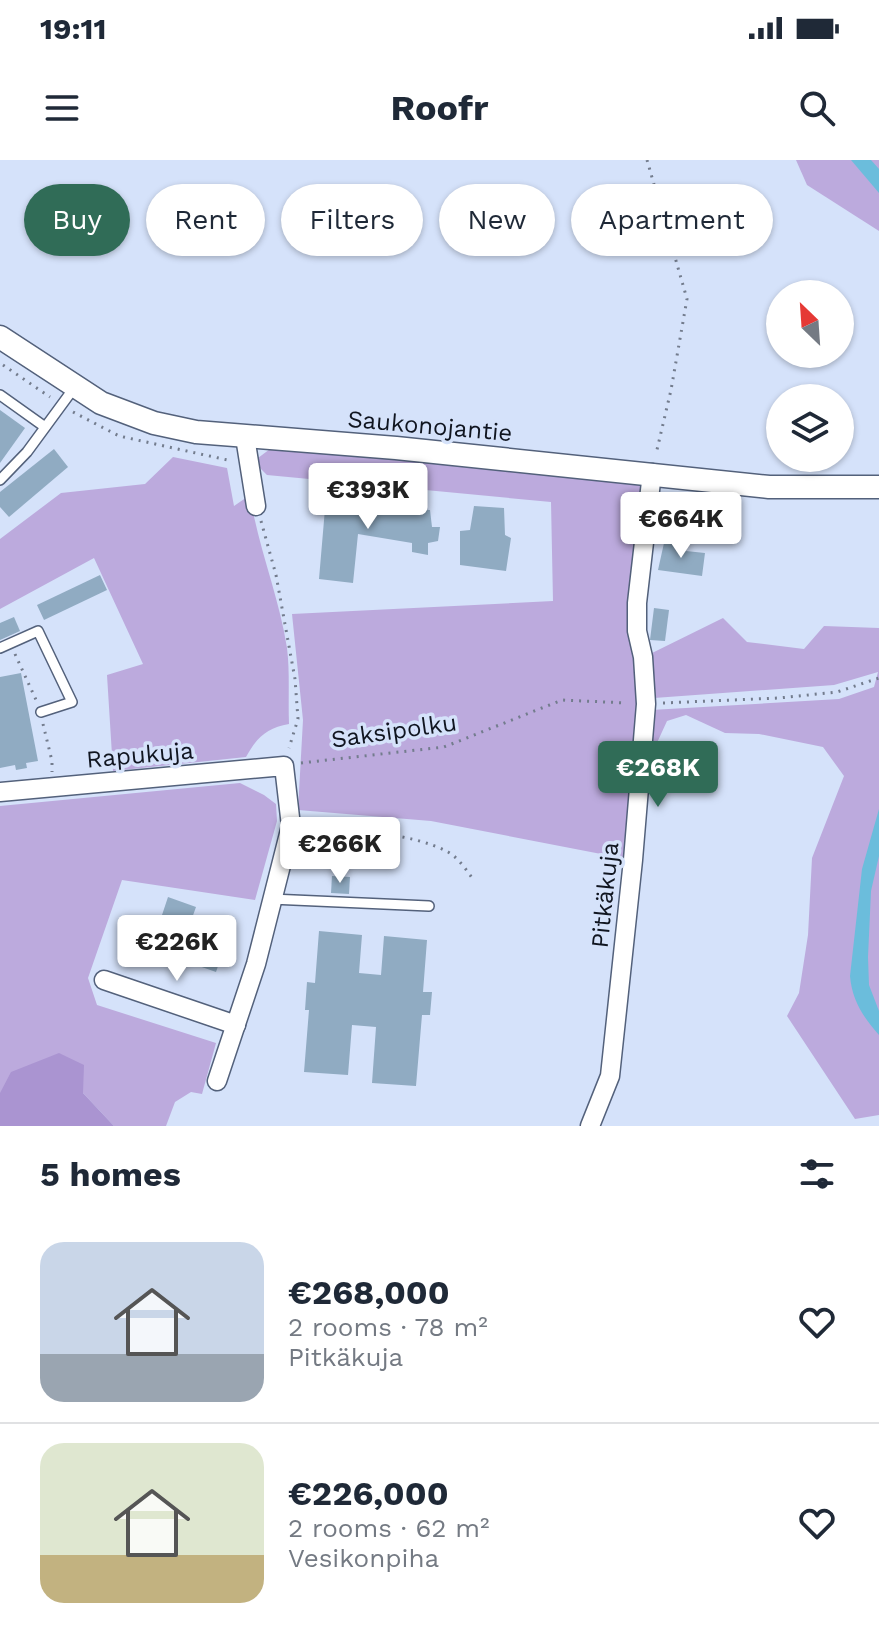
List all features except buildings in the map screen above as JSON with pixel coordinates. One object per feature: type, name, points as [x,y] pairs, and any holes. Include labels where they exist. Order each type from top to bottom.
[{"type":"street","name":"Saukonojantie","points":[[0,337],[101,403],[154,423],[196,432],[396,448],[769,487],[879,487]]},
{"type":"street","points":[[245,437],[256,506]]},
{"type":"street","name":"Pitkäkuja","points":[[590,1126],[610,1076],[646,704],[643,657],[637,631],[637,603],[652,473]]},
{"type":"street","points":[[217,1081],[256,964],[291,826],[284,766]]},
{"type":"street","name":"Rapukuja","points":[[0,792],[284,766]]},
{"type":"street","points":[[104,980],[236,1025]]},
{"type":"lane","points":[[0,480],[74,388]]},
{"type":"lane","points":[[0,395],[45,427]]},
{"type":"lane","points":[[0,648],[38,631],[72,702],[41,712]]},
{"type":"lane","points":[[271,899],[429,906]]},
{"type":"path","points":[[647,160],[687,299],[652,473]]},
{"type":"path","points":[[256,506],[276,575],[295,679],[298,719],[284,766]]},
{"type":"path","name":"Saksipolku","points":[[284,766],[444,747],[562,700],[646,704],[779,698],[837,692],[879,678]]},
{"type":"path","points":[[291,826],[363,831],[423,843],[458,859],[473,879]]},
{"type":"shaded area","points":[[796,160],[879,160],[879,231],[807,185]]},
{"type":"shaded area","points":[[274,446],[642,484],[639,691],[627,859],[431,821],[298,810],[303,720],[292,614],[553,601],[551,502],[267,475],[260,468],[258,458]]},
{"type":"shaded area","points":[[173,457],[227,468],[234,506],[250,495],[287,648],[289,724],[263,734],[246,757],[113,771],[107,675],[143,664],[94,558],[0,609],[0,539],[61,493],[145,484]]},
{"type":"shaded area","points":[[723,618],[747,642],[804,649],[824,626],[879,628],[879,1115],[855,1119],[787,1016],[799,993],[808,935],[812,858],[844,776],[823,747],[759,734],[725,733],[686,715],[667,721],[656,745],[648,745],[651,710],[839,699],[874,687],[878,672],[834,685],[654,698],[648,655]]},
{"type":"shaded area","points":[[240,783],[276,804],[277,821],[255,900],[122,880],[88,978],[97,1005],[216,1043],[202,1094],[191,1092],[175,1102],[166,1126],[114,1126],[83,1093],[0,1093],[0,806]]},
{"type":"shaded area","points":[[59,1053],[84,1065],[83,1093],[114,1126],[0,1126],[0,1093],[11,1072]]},
{"type":"water","points":[[851,160],[871,160],[879,169],[879,193]]},
{"type":"water","points":[[879,809],[879,856],[871,891],[868,957],[869,985],[879,1011],[879,1035],[859,1008],[850,976],[862,869]]}]
